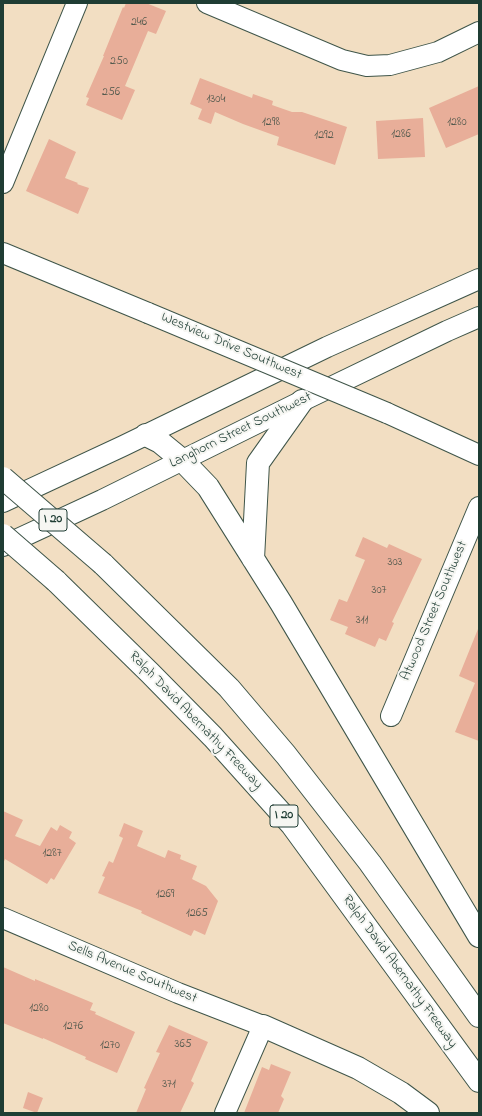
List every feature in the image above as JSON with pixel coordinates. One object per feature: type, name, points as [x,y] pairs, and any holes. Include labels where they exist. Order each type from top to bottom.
[{"type":"highway","points":[[253,559],[258,464],[302,401]]},
{"type":"highway","points":[[146,435],[164,445],[182,460],[208,487],[285,610],[479,936]]},
{"type":"highway","name":"I 20","points":[[3,478],[103,564],[229,688],[286,755],[370,863],[479,1016]]},
{"type":"highway","name":"Ralph David Abernathy Freeway","points":[[3,535],[56,581],[150,673],[208,732],[292,825],[479,1081]]},
{"type":"highway","points":[[263,1026],[358,1068],[401,1093],[428,1113]]},
{"type":"street","points":[[3,183],[77,3]]},
{"type":"street","points":[[207,3],[342,60],[368,66],[390,65],[438,52],[479,32]]},
{"type":"street","name":"Westview Drive Southwest","points":[[3,253],[387,414],[479,455]]},
{"type":"street","points":[[3,502],[146,435],[327,347],[479,279]]},
{"type":"street","name":"Langhorn Street Southwest","points":[[3,546],[102,500],[302,401],[479,317]]},
{"type":"street","name":"Atwood Street Southwest","points":[[391,716],[479,507]]},
{"type":"street","name":"Sells Avenue Southwest","points":[[3,918],[178,993],[263,1026]]},
{"type":"street","points":[[225,1113],[263,1026]]},
{"type":"building","points":[[126,3],[146,3],[166,11],[156,34],[148,31],[125,86],[135,90],[122,120],[86,105],[89,98],[86,97]]},
{"type":"building","points":[[200,78],[252,98],[253,94],[273,101],[272,105],[292,112],[302,112],[347,127],[335,165],[277,145],[279,137],[215,112],[211,124],[198,119],[202,109],[190,104]]},
{"type":"building","points":[[479,86],[479,134],[446,148],[429,108]]},
{"type":"building","points":[[423,118],[425,157],[378,159],[376,121]]},
{"type":"building","points":[[49,139],[76,152],[65,178],[89,188],[78,214],[26,191]]},
{"type":"building","points":[[363,537],[387,548],[389,544],[422,559],[392,622],[394,623],[386,641],[379,638],[375,647],[345,634],[348,627],[330,620],[339,599],[347,602],[365,560],[355,556]]},
{"type":"building","points":[[478,629],[479,741],[455,732],[475,683],[459,676]]},
{"type":"building","points":[[3,811],[23,820],[15,836],[40,846],[51,827],[57,831],[60,825],[72,832],[69,838],[76,843],[54,880],[51,878],[47,884],[5,859],[3,864]]},
{"type":"building","points":[[124,823],[143,831],[137,846],[165,858],[168,850],[181,855],[180,859],[197,866],[192,879],[206,886],[218,901],[205,935],[194,930],[191,936],[141,913],[142,911],[98,893],[105,877],[102,876],[109,861],[113,863],[123,838],[119,836]]},
{"type":"building","points":[[3,967],[93,1003],[90,1010],[96,1012],[95,1014],[135,1032],[117,1073],[85,1059],[86,1057],[43,1038],[3,1023]]},
{"type":"building","points":[[169,1025],[208,1042],[191,1081],[194,1083],[180,1113],[136,1113],[146,1089],[144,1088],[160,1053],[156,1052]]},
{"type":"building","points":[[271,1064],[291,1072],[281,1096],[284,1099],[278,1113],[244,1113],[262,1067],[269,1070]]},
{"type":"building","points":[[28,1092],[43,1098],[37,1113],[23,1108]]}]
